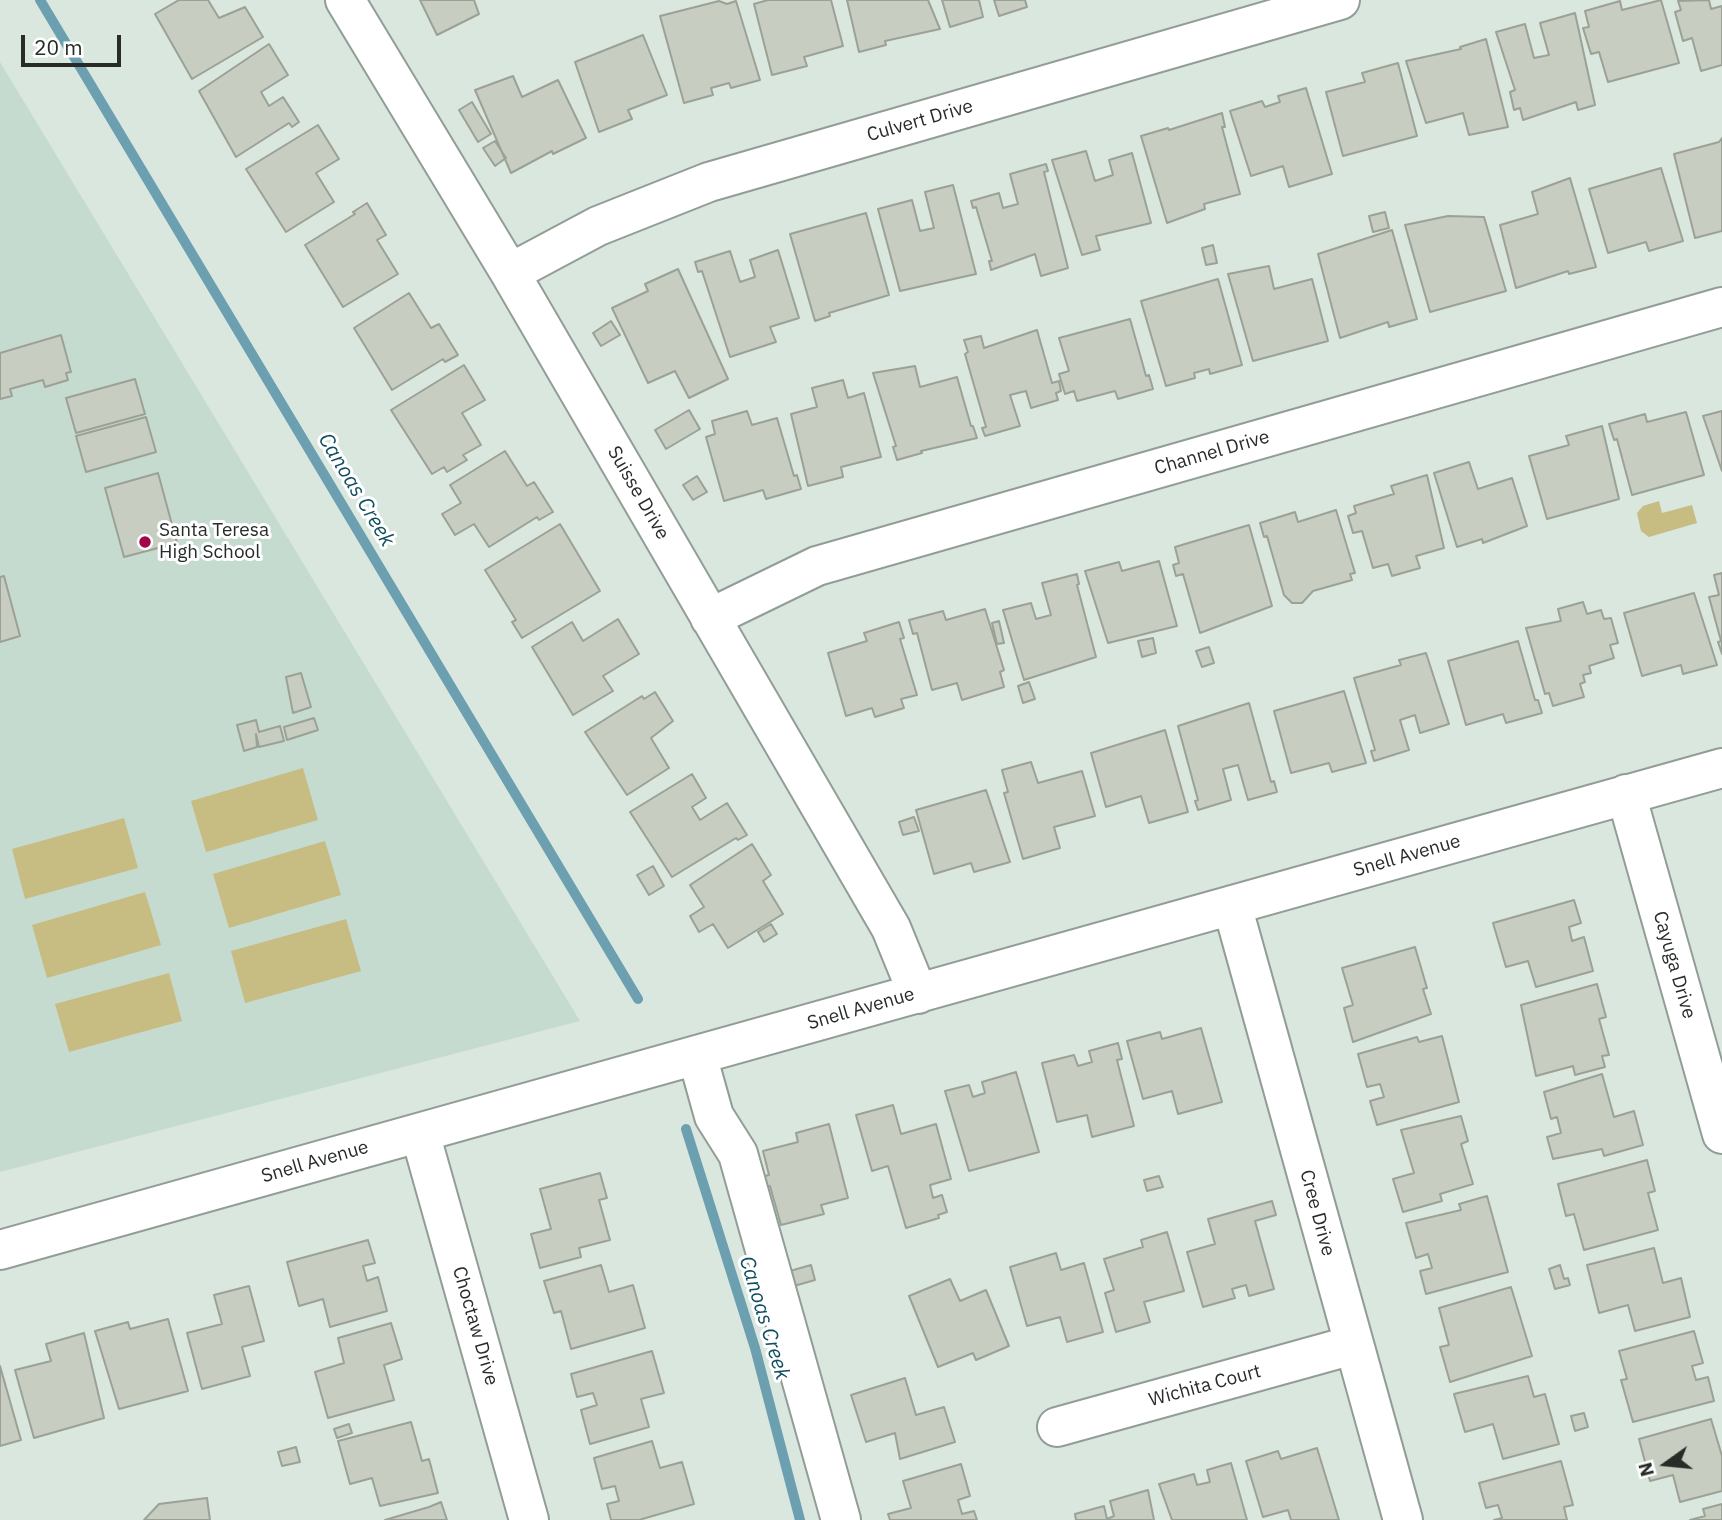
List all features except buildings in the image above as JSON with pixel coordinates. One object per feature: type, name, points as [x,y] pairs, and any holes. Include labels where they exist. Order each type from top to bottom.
[{"type":"street","name":"Suisse Drive","points":[[345,0],[510,273],[891,928],[918,994]]},
{"type":"street","name":"Culvert Drive","points":[[510,273],[598,226],[709,182],[1340,0]]},
{"type":"street","name":"Channel Drive","points":[[710,618],[817,566],[1722,307]]},
{"type":"street","name":"Snell Avenue","points":[[0,1250],[1722,768]]},
{"type":"street","name":"Cayuga Drive","points":[[1626,794],[1722,1135]]},
{"type":"street","name":"Cree Drive","points":[[1232,905],[1403,1520]]},
{"type":"street","points":[[697,1055],[714,1116],[738,1154],[841,1520]]},
{"type":"street","name":"Choctaw Drive","points":[[420,1133],[529,1520]]},
{"type":"street","name":"Wichita Court","points":[[1058,1426],[1353,1345]]},
{"type":"shaded area","name":"Santa Teresa High School","points":[[0,62],[580,1021],[0,1172]]},
{"type":"shaded area","points":[[1659,501],[1662,513],[1692,505],[1697,523],[1649,537],[1641,531],[1637,513],[1643,506]]},
{"type":"shaded area","points":[[303,768],[318,820],[206,852],[191,801]]},
{"type":"shaded area","points":[[124,818],[138,868],[25,899],[12,849]]},
{"type":"shaded area","points":[[325,841],[341,895],[229,928],[213,874]]},
{"type":"shaded area","points":[[145,892],[161,945],[47,978],[32,925]]},
{"type":"shaded area","points":[[346,919],[361,971],[245,1003],[231,951]]},
{"type":"shaded area","points":[[169,973],[182,1021],[69,1052],[55,1004]]},
{"type":"waterway","name":"Canoas Creek","points":[[40,0],[638,999]]},
{"type":"waterway","name":"Canoas Creek","points":[[686,1129],[755,1348],[800,1520]]},
{"type":"place","name":"Santa Teresa High School","points":[[145,542]]}]
